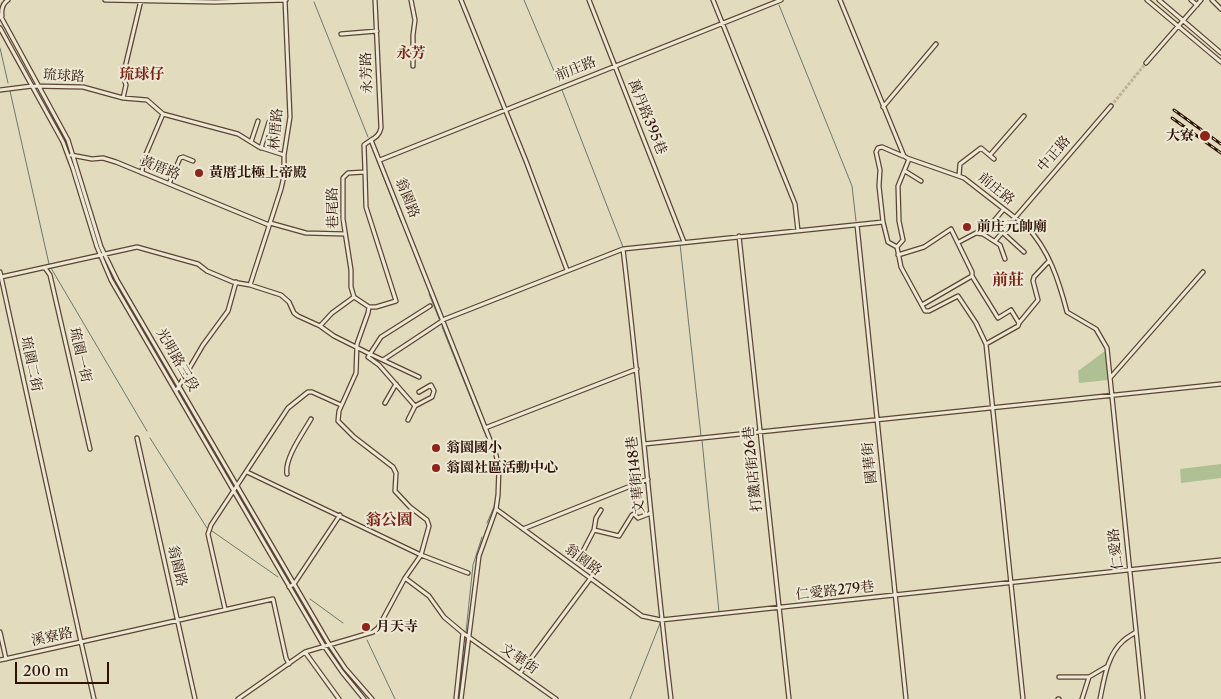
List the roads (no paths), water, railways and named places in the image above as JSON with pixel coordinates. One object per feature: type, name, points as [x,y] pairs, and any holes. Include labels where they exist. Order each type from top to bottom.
[{"type":"street","points":[[3,22],[1,8],[8,0]]},
{"type":"street","points":[[105,0],[215,2],[285,0]]},
{"type":"street","name":"林厝路","points":[[250,285],[284,176],[284,155],[290,117],[285,0]]},
{"type":"street","name":"永芳路","points":[[371,140],[378,135],[381,128],[374,0]]},
{"type":"street","points":[[411,0],[415,20],[412,35],[413,66]]},
{"type":"street","points":[[461,0],[506,109],[567,270]]},
{"type":"street","name":"萬丹路395巷","points":[[588,0],[684,242]]},
{"type":"street","points":[[713,0],[795,204],[798,231]]},
{"type":"street","name":"前庄路","points":[[380,160],[781,0]]},
{"type":"street","points":[[840,0],[904,156]]},
{"type":"street","points":[[1147,0],[1221,62]]},
{"type":"street","points":[[1159,0],[1221,53]]},
{"type":"street","points":[[1191,0],[1197,5]]},
{"type":"street","points":[[1146,63],[1184,21],[1200,0]]},
{"type":"street","points":[[1212,0],[1221,9]]},
{"type":"street","points":[[123,98],[126,85],[123,76],[141,1]]},
{"type":"street","name":"光明路三段","points":[[0,15],[68,140],[104,254],[117,280],[329,644],[372,699]]},
{"type":"street","name":"光明路三段","points":[[0,28],[59,134],[68,156],[99,255],[111,280],[324,646],[364,699]]},
{"type":"street","points":[[341,34],[377,31]]},
{"type":"street","points":[[883,106],[936,44]]},
{"type":"street","name":"琉球路","points":[[0,90],[32,86],[83,87],[123,98],[146,100],[163,114]]},
{"type":"street","name":"中正路","points":[[995,241],[1111,106]]},
{"type":"street","points":[[142,173],[142,161],[163,114],[238,134],[261,148],[284,155]]},
{"type":"street","points":[[990,155],[1024,116]]},
{"type":"street","points":[[251,142],[258,121]]},
{"type":"street","points":[[261,148],[269,122]]},
{"type":"street","points":[[320,326],[332,313],[354,297],[369,307],[376,307],[396,301],[366,207],[363,147],[371,140]]},
{"type":"street","name":"翁園路","points":[[371,140],[496,455],[499,468],[496,509],[478,556],[461,699]]},
{"type":"street","name":"前庄路","points":[[883,222],[880,170],[876,152],[878,148],[882,147],[969,181],[1003,210],[1027,227],[1036,237],[1050,261],[1067,312],[1096,329],[1104,341],[1108,353],[1112,396]]},
{"type":"street","points":[[959,176],[960,164],[981,148],[994,159]]},
{"type":"street","points":[[68,156],[72,154]]},
{"type":"street","name":"黃厝路","points":[[72,154],[92,159],[102,158],[270,224],[306,233],[345,234]]},
{"type":"street","points":[[169,184],[180,158],[183,157],[193,161]]},
{"type":"street","points":[[897,248],[904,240],[899,221],[898,186],[909,159]]},
{"type":"street","points":[[905,171],[921,181]]},
{"type":"street","name":"巷尾路","points":[[354,297],[351,287],[351,270],[345,234],[343,178],[348,173],[365,172]]},
{"type":"street","points":[[983,234],[1003,210]]},
{"type":"street","points":[[384,360],[443,321],[624,248],[883,222],[888,242],[897,248],[901,267],[925,311],[929,311],[958,296],[986,344],[1023,699]]},
{"type":"street","name":"國華街","points":[[857,224],[906,699]]},
{"type":"street","points":[[898,255],[928,245],[951,229],[972,272],[972,276],[998,318],[1011,310],[1019,323]]},
{"type":"street","points":[[1002,232],[1024,252]]},
{"type":"street","points":[[958,242],[972,235],[983,234],[1002,247],[1005,259]]},
{"type":"street","name":"打鐵店街26巷","points":[[740,236],[789,699]]},
{"type":"street","points":[[0,275],[45,268],[137,247],[198,264],[207,270],[236,282],[282,295],[298,316],[320,326],[357,348],[419,377]]},
{"type":"street","name":"文華街148巷","points":[[624,248],[661,621],[671,699]]},
{"type":"street","points":[[986,344],[1018,326],[1038,300],[1034,277],[1050,261]]},
{"type":"street","name":"琉園一街","points":[[45,268],[50,275],[90,449]]},
{"type":"street","points":[[1110,379],[1203,272]]},
{"type":"street","name":"琉園二街","points":[[0,275],[82,642]]},
{"type":"street","points":[[922,306],[972,276]]},
{"type":"street","points":[[176,391],[203,345],[228,312],[236,282]]},
{"type":"street","points":[[415,406],[379,365],[368,357],[382,337],[430,306]]},
{"type":"street","points":[[238,699],[305,652],[373,632],[378,628],[404,578],[421,555],[429,526],[427,520],[410,508],[395,491],[396,473],[393,467],[340,424],[338,417],[341,405],[356,372],[357,348],[369,307]]},
{"type":"street","points":[[485,428],[637,369]]},
{"type":"street","points":[[385,403],[396,384]]},
{"type":"street","points":[[644,444],[1221,384]]},
{"type":"street","points":[[408,420],[415,406],[432,396],[434,391],[431,385],[418,392]]},
{"type":"street","points":[[225,609],[208,531],[288,408],[308,392],[341,405]]},
{"type":"street","name":"仁愛路","points":[[1112,396],[1143,699]]},
{"type":"street","points":[[287,474],[286,468],[289,459],[311,419]]},
{"type":"street","name":"翁園路","points":[[137,438],[194,699]]},
{"type":"street","points":[[247,472],[421,555],[468,573]]},
{"type":"street","points":[[522,529],[648,479]]},
{"type":"street","name":"翁園路","points":[[496,509],[642,616],[661,621]]},
{"type":"street","points":[[520,673],[594,572],[582,553],[594,530],[596,518],[601,510]]},
{"type":"street","points":[[594,530],[618,536],[632,515],[634,514],[638,518],[651,513]]},
{"type":"street","points":[[289,587],[294,584],[340,516]]},
{"type":"street","name":"仁愛路279巷","points":[[661,621],[1221,560]]},
{"type":"street","points":[[404,578],[429,596],[444,617],[469,637]]},
{"type":"street","points":[[82,642],[273,599],[289,664]]},
{"type":"street","points":[[0,632],[6,659]]},
{"type":"street","points":[[1100,699],[1107,667],[1122,642],[1136,632]]},
{"type":"street","points":[[456,699],[463,633]]},
{"type":"street","name":"文華街","points":[[469,637],[556,699]]},
{"type":"street","name":"溪寮路","points":[[0,660],[82,642],[94,699]]},
{"type":"street","points":[[305,652],[339,699]]},
{"type":"street","points":[[1059,677],[1090,677],[1107,667]]},
{"type":"street","points":[[1082,699],[1090,677]]},
{"type":"waterway","points":[[524,0],[559,83]]},
{"type":"waterway","points":[[314,2],[368,137]]},
{"type":"waterway","points":[[779,5],[852,186],[856,221]]},
{"type":"waterway","points":[[0,48],[8,83]]},
{"type":"waterway","points":[[562,90],[623,247]]},
{"type":"waterway","points":[[10,91],[49,264]]},
{"type":"waterway","points":[[370,143],[401,222]]},
{"type":"waterway","points":[[680,244],[701,436]]},
{"type":"waterway","points":[[51,268],[147,431]]},
{"type":"waterway","points":[[429,294],[440,321]]},
{"type":"waterway","points":[[442,327],[495,458]]},
{"type":"waterway","points":[[150,438],[207,528]]},
{"type":"waterway","points":[[702,440],[719,612]]},
{"type":"waterway","points":[[487,523],[496,502]]},
{"type":"waterway","points":[[212,531],[278,577]]},
{"type":"waterway","points":[[466,632],[473,565],[482,537]]},
{"type":"waterway","points":[[310,599],[343,623]]},
{"type":"waterway","points":[[630,699],[661,621]]},
{"type":"waterway","points":[[459,699],[466,638]]},
{"type":"waterway","points":[[367,640],[395,699]]},
{"type":"tunnel","points":[[1111,106],[1146,63]]},
{"type":"railway","points":[[1174,110],[1221,144]]},
{"type":"railway","points":[[1172,118],[1221,153]]},
{"type":"place","name":"大寮","points":[[1205,136]]},
{"type":"place","name":"黃厝北極上帝殿","points":[[199,173]]},
{"type":"place","name":"前庄元帥廟","points":[[967,227]]},
{"type":"place","name":"翁園國小","points":[[436,448]]},
{"type":"place","name":"翁園社區活動中心","points":[[436,468]]},
{"type":"place","name":"月天寺","points":[[366,627]]},
{"type":"district","name":"永芳","points":[[411,54]]},
{"type":"district","name":"琉球仔","points":[[142,75]]},
{"type":"district","name":"前莊","points":[[1008,280]]},
{"type":"district","name":"翁公園","points":[[389,520]]}]
